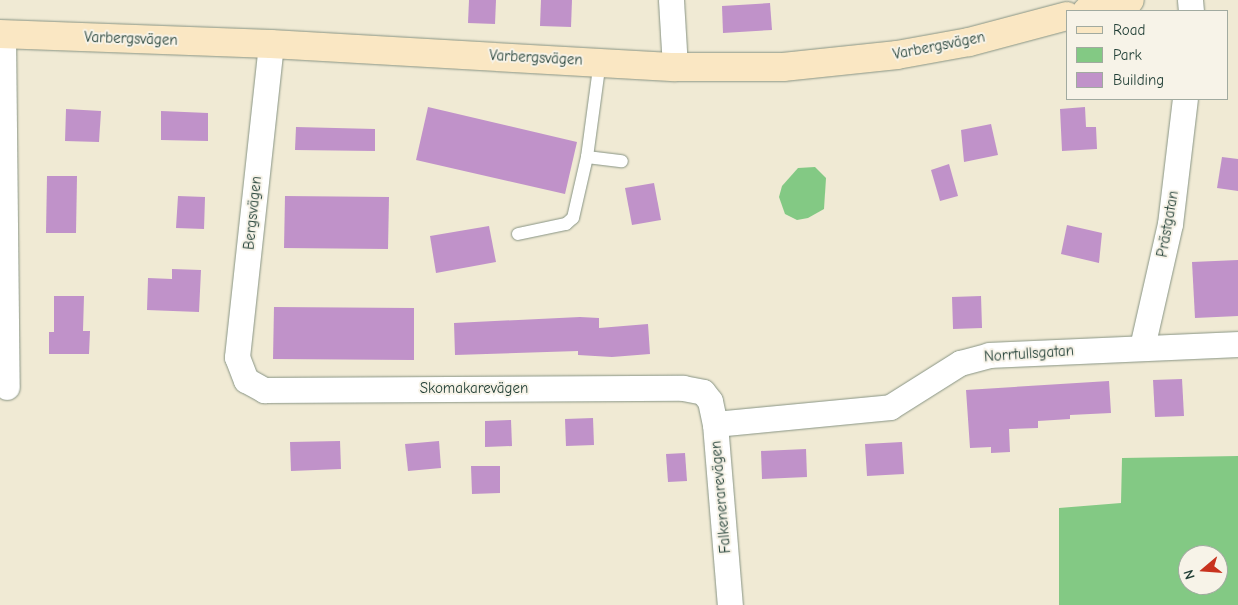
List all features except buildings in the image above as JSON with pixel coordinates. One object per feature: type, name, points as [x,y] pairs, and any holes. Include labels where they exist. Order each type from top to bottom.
[{"type":"main road","points":[[1091,10],[1130,0]]},
{"type":"main road","name":"Varbergsvägen","points":[[2,34],[271,44],[600,61],[675,67],[783,67],[844,62],[968,42],[1066,16]]},
{"type":"street","points":[[671,0],[675,67]]},
{"type":"street","points":[[2,34],[7,386]]},
{"type":"street","name":"Bergsvägen","points":[[246,380],[237,357],[271,44]]},
{"type":"street","name":"Prästgatan","points":[[1142,347],[1170,224],[1185,100]]},
{"type":"street","name":"Norrtullsgatan","points":[[715,424],[890,407],[960,362],[989,355],[1238,344]]},
{"type":"street","name":"Skomakarevägen","points":[[246,380],[264,390],[683,388],[704,392]]},
{"type":"street","name":"Falkenerarevägen","points":[[704,392],[710,401],[715,424],[730,605]]},
{"type":"lane","points":[[518,234],[566,224],[573,218],[587,157],[600,61]]},
{"type":"lane","points":[[587,157],[622,161]]},
{"type":"green space","points":[[815,167],[826,178],[824,209],[808,218],[797,220],[785,214],[779,197],[782,186],[798,168]]},
{"type":"green space","points":[[1238,456],[1238,605],[1059,605],[1059,508],[1121,503],[1122,458]]}]
